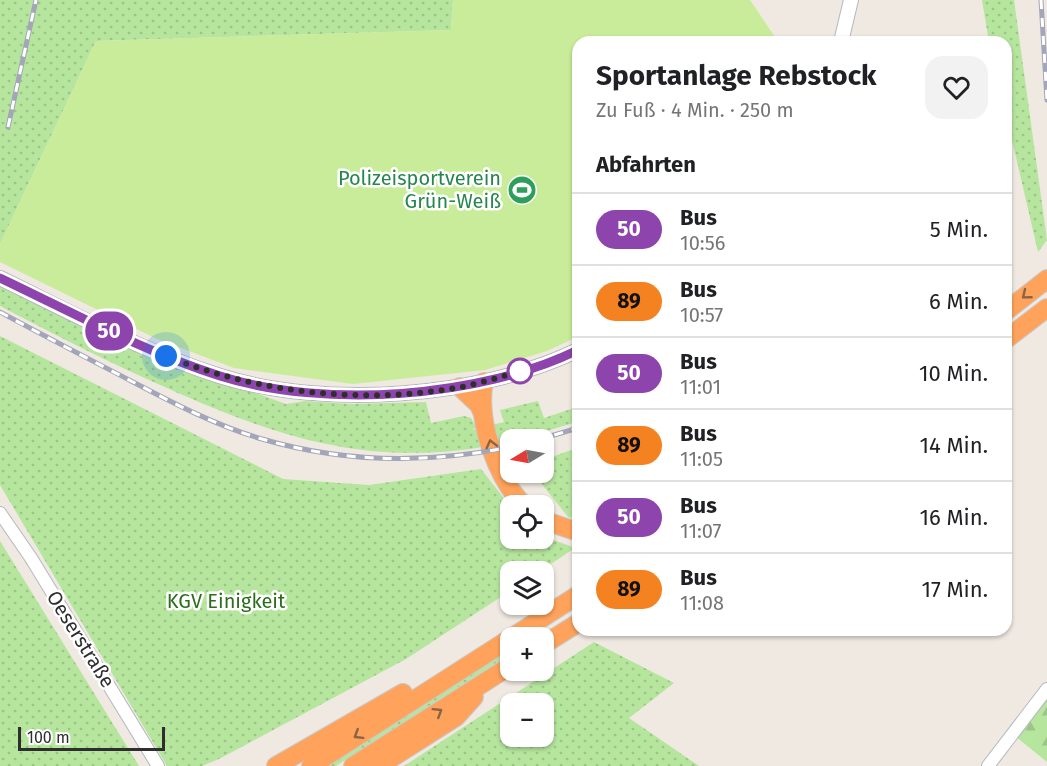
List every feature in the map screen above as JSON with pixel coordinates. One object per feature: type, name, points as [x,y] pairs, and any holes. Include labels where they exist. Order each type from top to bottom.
[{"type":"highway","points":[[1012,306],[1047,279]]},
{"type":"highway","points":[[1012,335],[1047,308]]},
{"type":"highway","points":[[484,382],[484,415],[497,466],[514,495]]},
{"type":"highway","points":[[460,387],[478,405],[484,415]]},
{"type":"highway","points":[[554,524],[572,530]]},
{"type":"highway","points":[[311,766],[572,599]]},
{"type":"highway","points":[[276,766],[531,624]]},
{"type":"highway","points":[[554,638],[572,627]]},
{"type":"highway","points":[[353,766],[500,673]]},
{"type":"highway","points":[[379,766],[456,717],[491,679]]},
{"type":"main road","points":[[842,36],[851,0]]},
{"type":"main road","points":[[0,278],[145,347],[221,377],[254,385],[341,394],[460,387],[484,382],[572,353]]},
{"type":"street","name":"Oeserstraße","points":[[0,513],[31,558],[158,766]]},
{"type":"street","points":[[988,766],[1047,688]]},
{"type":"green space","points":[[0,0],[453,0],[451,30],[96,41],[0,244]]},
{"type":"green space","points":[[453,0],[750,0],[774,36],[572,36],[572,339],[547,351],[485,370],[353,384],[234,368],[157,339],[0,262],[0,244],[96,41],[451,30]]},
{"type":"green space","points":[[982,0],[1014,0],[1047,240],[1038,252],[1012,140],[1012,36],[988,36]]},
{"type":"green space","points":[[0,287],[128,347],[286,404],[305,401],[351,404],[426,402],[431,423],[464,416],[471,418],[476,427],[472,430],[504,422],[500,410],[538,401],[544,418],[572,409],[572,423],[553,429],[500,429],[500,444],[462,450],[418,453],[375,451],[334,445],[293,436],[210,407],[62,338],[0,306]]},
{"type":"green space","name":"KGV Einigkeit","points":[[0,336],[283,479],[369,485],[481,469],[501,495],[500,549],[554,549],[554,540],[572,547],[572,550],[554,562],[500,561],[500,598],[406,659],[219,759],[202,766],[167,766],[0,485]]},
{"type":"green space","points":[[572,450],[572,518],[568,517],[554,499],[554,495],[550,495],[541,483],[554,483],[554,456]]},
{"type":"green space","points":[[0,541],[139,766],[0,766]]},
{"type":"green space","points":[[594,642],[674,683],[629,718],[699,766],[404,766],[500,703],[500,747],[554,747],[554,693],[516,693],[534,681],[554,681],[554,668]]},
{"type":"green space","points":[[500,654],[500,660],[336,766],[327,766]]},
{"type":"green space","points":[[1047,694],[1047,762],[1015,736]]},
{"type":"railway","points":[[8,127],[36,0]]},
{"type":"railway","points":[[1041,0],[1047,100]]},
{"type":"railway","points":[[0,312],[180,406],[229,428],[262,439],[293,447],[355,457],[417,458],[500,449]]},
{"type":"railway","points":[[554,435],[572,430]]},
{"type":"bus line","name":"50","points":[[0,278],[113,333],[221,377],[254,385],[341,394],[392,393],[460,387],[523,371],[572,353]]},
{"type":"place","name":"Polizeisportverein Grün-Weiß","points":[[522,190]]},
{"type":"route","points":[[166,356],[221,377],[254,385],[341,394],[445,389],[484,382],[523,371],[520,371]]}]
